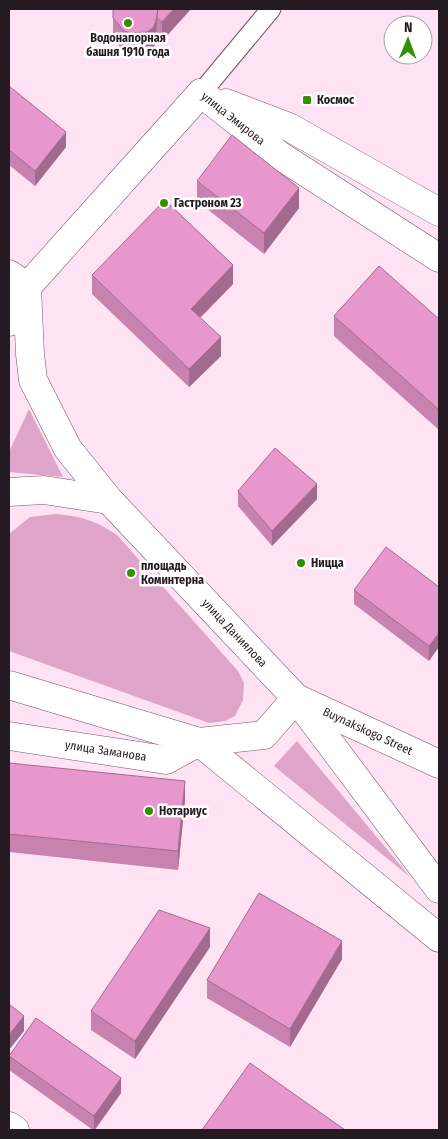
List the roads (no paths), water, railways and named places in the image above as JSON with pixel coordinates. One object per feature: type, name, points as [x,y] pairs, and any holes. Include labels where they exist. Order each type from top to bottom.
[{"type":"main road","name":"улица Эмирова","points":[[201,93],[289,127],[439,212]]},
{"type":"main road","name":"улица Эмирова","points":[[201,93],[279,155],[439,258]]},
{"type":"main road","points":[[9,322],[18,281],[201,93]]},
{"type":"main road","name":"улица Даниялова","points":[[18,281],[33,380],[68,448],[109,500],[296,698],[439,889]]},
{"type":"main road","points":[[9,492],[44,490],[109,500]]},
{"type":"main road","points":[[9,684],[199,742],[439,938]]},
{"type":"main road","points":[[199,742],[264,735],[296,698]]},
{"type":"main road","name":"Buynakskogo Street","points":[[296,698],[439,764]]},
{"type":"main road","name":"улица Заманова","points":[[9,736],[166,760],[199,742]]},
{"type":"main road","points":[[9,1126],[15,1130]]},
{"type":"lane","points":[[201,93],[272,9]]},
{"type":"place","name":"Водонапорная башня 1910 года","points":[[128,23]]},
{"type":"place","name":"Космос","points":[[307,100]]},
{"type":"place","name":"Гастроном 23","points":[[164,203]]},
{"type":"place","name":"Ницца","points":[[301,563]]},
{"type":"place","name":"площадь Коминтерна","points":[[131,573]]},
{"type":"place","name":"Нотариус","points":[[149,811]]}]
